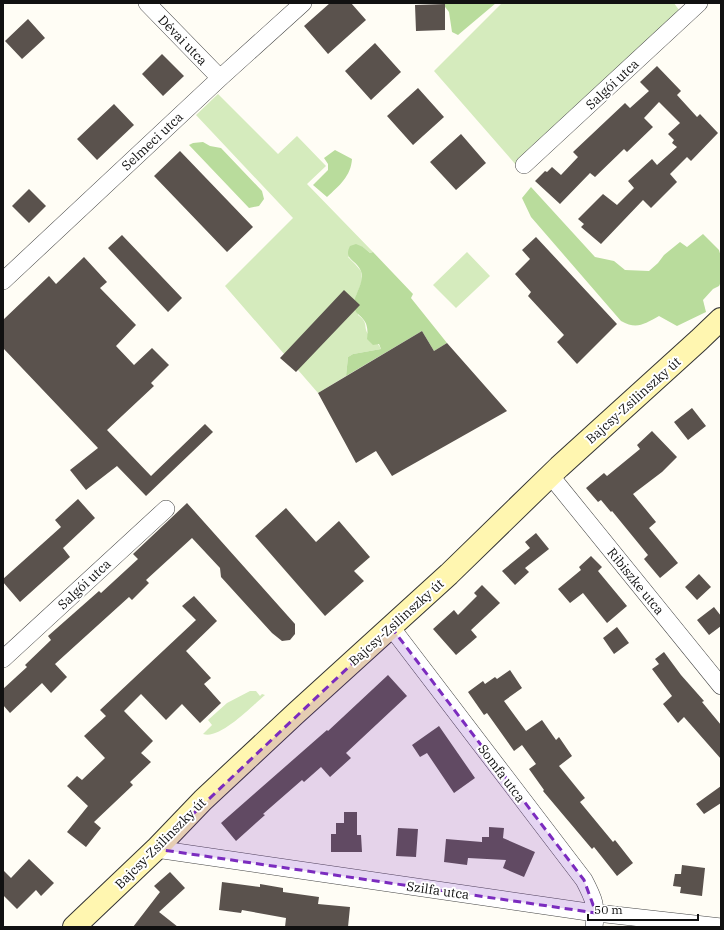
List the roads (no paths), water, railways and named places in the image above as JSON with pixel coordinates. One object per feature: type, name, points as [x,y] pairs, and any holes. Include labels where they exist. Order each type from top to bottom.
[{"type":"main road","name":"Bajcsy-Zsilinszky út","points":[[74,927],[156,849],[203,800],[449,574],[550,475],[720,321]]},
{"type":"street","name":"Dévai utca","points":[[147,3],[220,78]]},
{"type":"street","name":"Selmeci utca","points":[[3,281],[220,78],[303,3]]},
{"type":"street","name":"Salgói utca","points":[[524,165],[699,3]]},
{"type":"street","name":"Ribiszke utca","points":[[550,475],[721,686]]},
{"type":"street","name":"Salgói utca","points":[[3,659],[166,509]]},
{"type":"street","name":"Somfa utca","points":[[391,627],[584,880],[593,898],[595,920]]},
{"type":"street","name":"Szilfa utca","points":[[156,849],[595,920],[721,927]]}]
